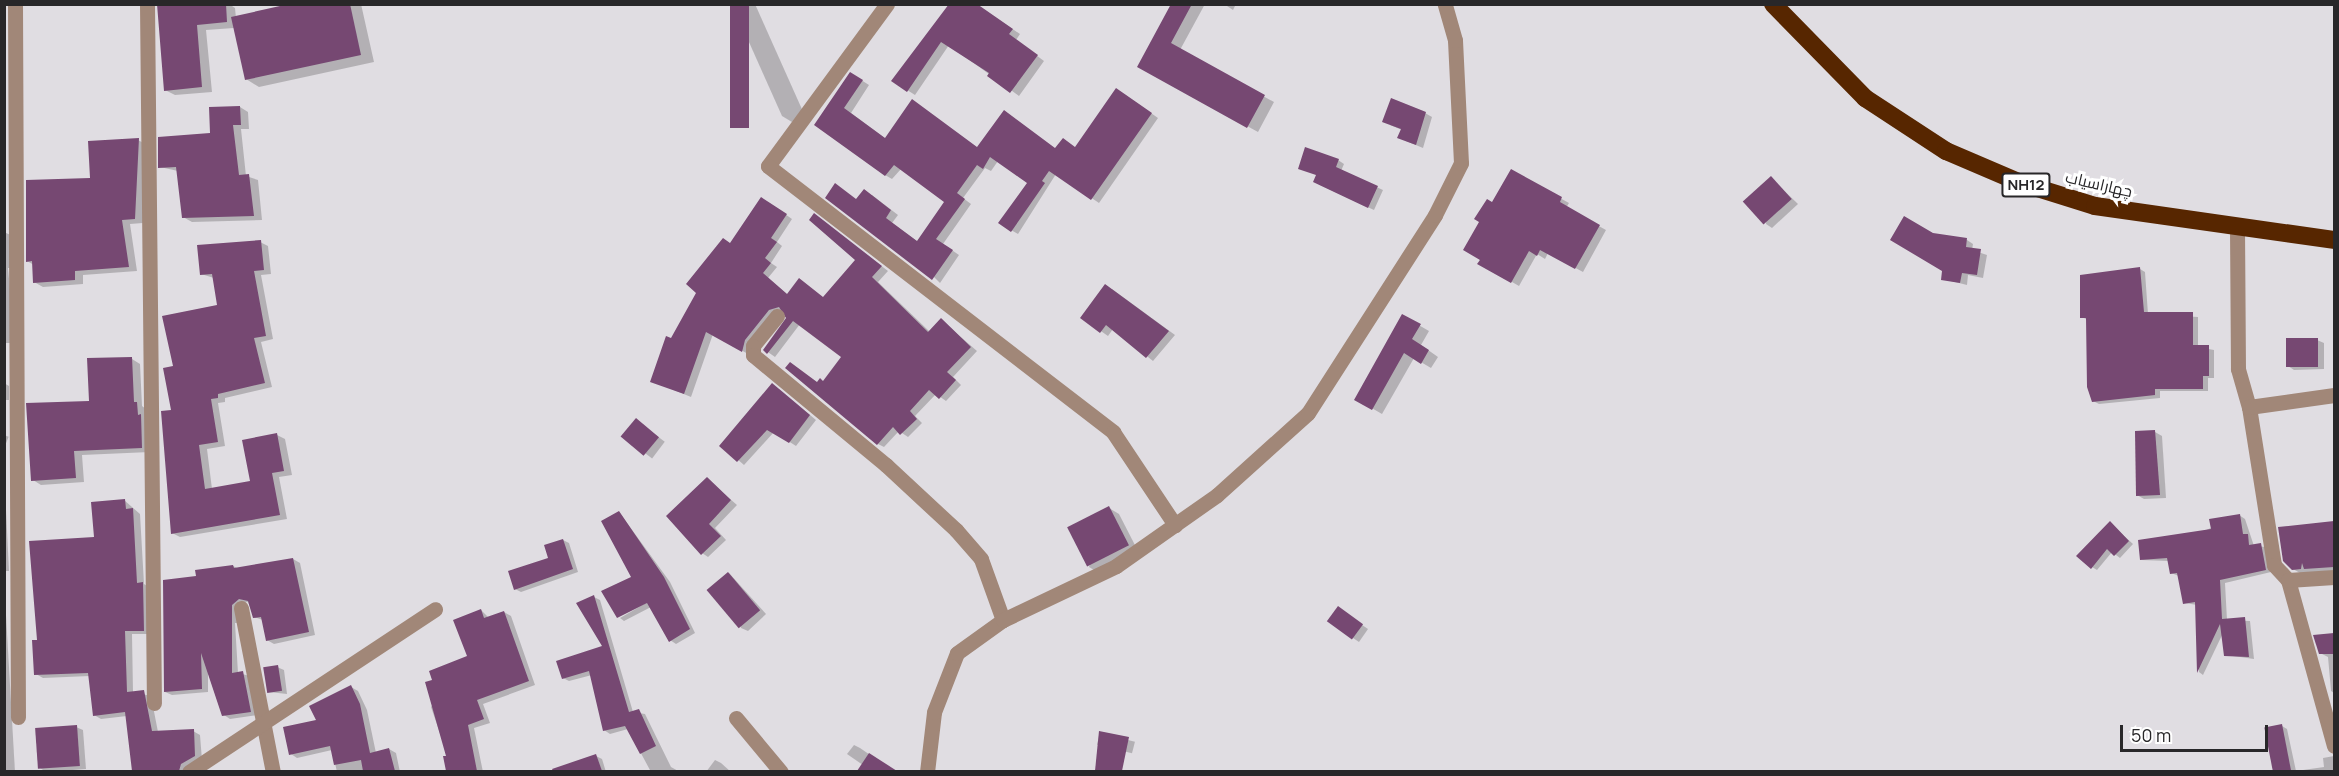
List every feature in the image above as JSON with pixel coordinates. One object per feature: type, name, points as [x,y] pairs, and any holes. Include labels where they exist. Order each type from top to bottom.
[{"type":"highway","name":"چهاراسیاب","points":[[1773,4],[1865,98],[1946,151],[2021,183],[2095,206],[2334,240]]},
{"type":"street","points":[[15,4],[18,717]]},
{"type":"street","points":[[147,4],[154,703]]},
{"type":"street","points":[[888,4],[768,166],[1113,432],[1175,525]]},
{"type":"street","points":[[927,771],[934,712],[957,653],[1003,620],[1116,566],[1217,495],[1308,413],[1435,216],[1461,163],[1455,40],[1445,4]]},
{"type":"street","points":[[2237,227],[2238,369],[2249,407],[2274,565],[2288,580],[2334,746]]},
{"type":"street","points":[[777,316],[753,346],[753,355],[886,465],[956,530],[981,559],[1003,620]]},
{"type":"street","points":[[2249,407],[2334,395]]},
{"type":"street","points":[[2288,580],[2334,577]]},
{"type":"street","points":[[241,608],[273,771]]},
{"type":"street","points":[[189,771],[435,609]]},
{"type":"street","points":[[736,718],[781,771]]},
{"type":"building","points":[[157,4],[226,4],[227,22],[197,25],[202,87],[164,91]]},
{"type":"building","points":[[289,4],[350,4],[361,55],[245,80],[231,17]]},
{"type":"building","points":[[730,4],[749,4],[749,128],[730,128]]},
{"type":"building","points":[[949,4],[977,4],[1013,29],[1009,34],[1038,55],[1010,93],[987,76],[989,73],[941,42],[907,92],[891,81]]},
{"type":"building","points":[[1171,4],[1192,4],[1171,43],[1265,95],[1247,128],[1137,67]]},
{"type":"building","points":[[850,72],[863,80],[844,108],[885,138],[912,99],[977,147],[1004,110],[1055,148],[1063,138],[1075,147],[1116,88],[1152,113],[1091,200],[1049,171],[1042,181],[1045,183],[1011,232],[998,223],[1027,183],[990,157],[983,169],[977,165],[957,193],[965,199],[936,239],[953,250],[932,280],[825,198],[835,183],[856,199],[864,189],[891,210],[886,218],[917,241],[944,202],[894,165],[885,176],[814,125]]},
{"type":"building","points":[[1391,98],[1426,112],[1416,145],[1397,138],[1401,129],[1382,122]]},
{"type":"building","points":[[240,106],[241,125],[233,125],[239,175],[249,174],[254,216],[182,218],[176,167],[158,168],[158,137],[210,133],[209,107]]},
{"type":"building","points":[[139,138],[135,219],[122,220],[129,267],[75,271],[75,280],[33,283],[32,261],[26,262],[26,180],[90,178],[88,141]]},
{"type":"building","points":[[1305,147],[1339,159],[1336,167],[1378,186],[1368,208],[1313,182],[1316,175],[1298,169]]},
{"type":"building","points":[[1511,169],[1562,197],[1560,202],[1600,225],[1575,269],[1540,250],[1537,256],[1529,251],[1511,283],[1477,264],[1480,260],[1463,250],[1479,222],[1474,219],[1487,199],[1492,202]]},
{"type":"building","points":[[1771,176],[1792,199],[1764,224],[1743,201]]},
{"type":"building","points":[[761,197],[787,214],[771,238],[777,242],[765,258],[771,263],[763,273],[787,294],[799,278],[823,297],[855,260],[809,220],[814,213],[882,266],[872,277],[928,332],[941,318],[971,347],[947,372],[956,380],[939,399],[929,390],[910,411],[917,419],[900,435],[893,427],[877,445],[785,368],[790,362],[817,382],[820,378],[823,381],[841,357],[793,321],[767,354],[763,350],[786,318],[779,307],[769,310],[745,340],[742,352],[706,332],[684,394],[650,382],[666,336],[671,338],[696,293],[686,284],[723,238],[730,243]]},
{"type":"building","points":[[1904,216],[1933,233],[1967,238],[1966,247],[1981,249],[1977,275],[1962,273],[1960,283],[1941,280],[1942,271],[1890,240]]},
{"type":"building","points":[[261,240],[264,270],[254,271],[266,336],[254,338],[265,383],[218,394],[218,398],[211,399],[218,442],[199,445],[205,489],[250,481],[242,440],[277,433],[284,471],[272,473],[280,515],[171,534],[161,411],[171,410],[163,368],[173,366],[162,316],[217,305],[212,274],[200,275],[197,245]]},
{"type":"building","points":[[2140,267],[2144,312],[2193,312],[2193,345],[2209,345],[2209,376],[2203,376],[2203,389],[2155,389],[2155,395],[2092,402],[2087,387],[2086,318],[2080,318],[2080,275]]},
{"type":"building","points":[[1105,284],[1169,331],[1146,358],[1106,325],[1100,333],[1080,318]]},
{"type":"building","points":[[1402,314],[1421,324],[1412,339],[1429,350],[1421,364],[1404,353],[1372,410],[1354,400]]},
{"type":"building","points":[[2286,338],[2318,338],[2318,367],[2286,367]]},
{"type":"building","points":[[132,357],[134,402],[137,402],[138,415],[141,414],[142,448],[74,451],[76,478],[31,481],[26,403],[89,401],[87,358]]},
{"type":"building","points":[[772,383],[810,415],[789,443],[767,430],[737,462],[719,446]]},
{"type":"building","points":[[636,418],[659,437],[644,456],[621,436]]},
{"type":"building","points":[[2155,430],[2160,495],[2136,496],[2135,431]]},
{"type":"building","points":[[707,477],[731,500],[709,524],[721,536],[701,555],[666,516]]},
{"type":"building","points":[[125,499],[126,509],[133,508],[137,583],[143,582],[144,631],[125,631],[127,692],[144,690],[152,731],[194,729],[195,756],[181,764],[179,771],[132,771],[125,712],[93,716],[88,673],[34,675],[32,640],[37,640],[29,541],[94,537],[91,502]]},
{"type":"building","points":[[1109,506],[1129,545],[1087,567],[1067,527]]},
{"type":"building","points":[[619,511],[664,577],[690,629],[669,642],[647,603],[617,618],[601,591],[631,577],[601,521]]},
{"type":"building","points":[[2240,514],[2243,534],[2248,534],[2249,545],[2261,543],[2266,570],[2220,580],[2222,619],[2245,617],[2249,657],[2224,656],[2220,624],[2197,673],[2195,602],[2183,604],[2177,573],[2170,574],[2167,558],[2140,560],[2138,540],[2211,529],[2209,519]]},
{"type":"building","points":[[2110,521],[2129,541],[2114,556],[2107,549],[2091,569],[2076,556]]},
{"type":"building","points":[[2334,521],[2334,567],[2304,569],[2302,563],[2301,569],[2292,570],[2283,561],[2278,527]]},
{"type":"building","points":[[563,539],[573,569],[514,590],[508,571],[548,558],[544,545]]},
{"type":"building","points":[[293,558],[309,632],[266,641],[261,617],[253,618],[248,601],[239,599],[232,605],[232,673],[243,671],[251,712],[222,716],[201,653],[202,689],[164,692],[163,580],[196,576],[195,570],[233,565],[234,568]]},
{"type":"building","points":[[728,572],[760,610],[739,628],[707,590]]},
{"type":"building","points":[[594,595],[629,712],[639,709],[656,746],[640,754],[625,726],[603,731],[589,671],[562,679],[556,661],[602,646],[576,603]]},
{"type":"building","points":[[1338,606],[1363,624],[1352,640],[1327,621]]},
{"type":"building","points":[[481,609],[484,618],[504,611],[529,681],[477,700],[484,719],[468,725],[477,771],[446,771],[443,756],[446,756],[425,682],[432,680],[429,671],[467,656],[453,620]]},
{"type":"building","points":[[2334,633],[2334,654],[2319,654],[2313,635]]},
{"type":"building","points":[[278,665],[282,691],[267,693],[263,667]]},
{"type":"building","points":[[351,685],[360,704],[370,753],[389,748],[395,771],[363,771],[361,760],[334,765],[330,746],[289,755],[283,727],[316,720],[309,706]]},
{"type":"building","points":[[2282,724],[2291,771],[2273,772],[2264,727]]},
{"type":"building","points":[[77,725],[80,766],[38,769],[35,728]]},
{"type":"building","points":[[1099,731],[1129,737],[1122,771],[1095,771]]},
{"type":"building","points":[[869,753],[897,771],[857,771]]},
{"type":"building","points":[[596,754],[602,771],[553,771],[552,769]]}]
